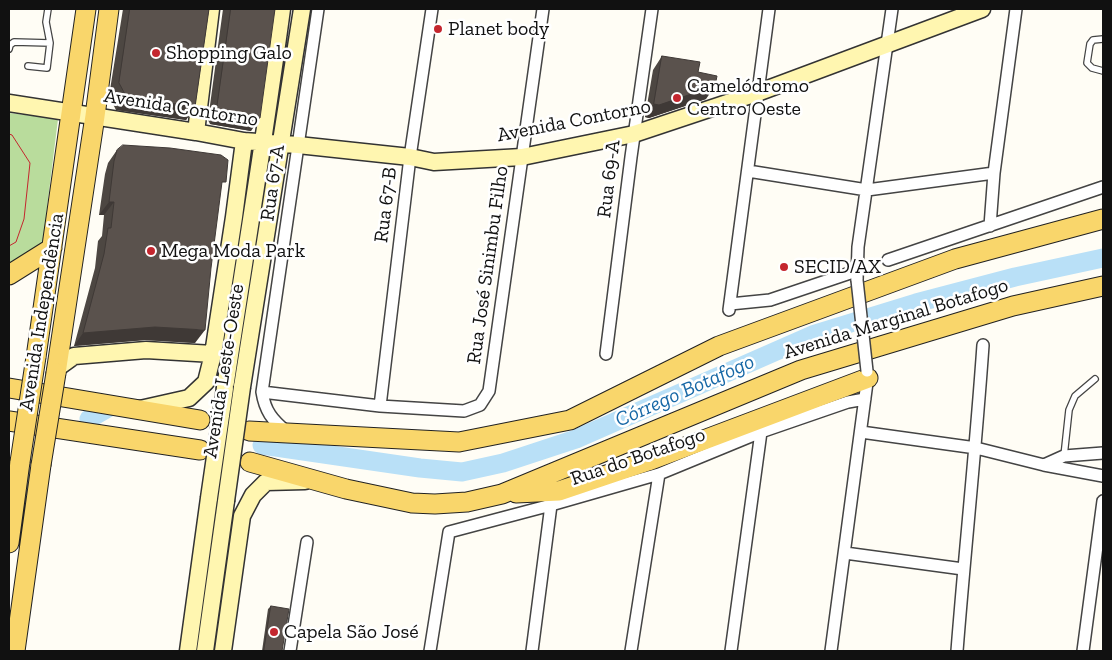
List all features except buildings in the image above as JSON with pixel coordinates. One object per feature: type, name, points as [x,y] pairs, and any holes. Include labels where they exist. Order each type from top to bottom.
[{"type":"main road","name":"Avenida Independência","points":[[14,651],[95,116],[109,9]]},
{"type":"main road","points":[[196,132],[211,9]]},
{"type":"main road","name":"Avenida Leste-Oeste","points":[[188,651],[254,191],[264,143],[282,9]]},
{"type":"main road","name":"Avenida Leste-Oeste","points":[[205,651],[242,388],[281,145],[295,105],[302,9]]},
{"type":"main road","name":"Avenida Contorno","points":[[9,102],[244,141],[410,157],[434,162],[522,157],[634,134],[757,93],[982,9]]},
{"type":"main road","name":"Avenida Independência","points":[[9,538],[72,113],[84,14]]},
{"type":"main road","points":[[138,410],[189,398],[206,382],[213,354],[244,141]]},
{"type":"main road","points":[[234,217],[254,191]]},
{"type":"main road","name":"Avenida Marginal Botafogo","points":[[248,431],[459,442],[570,420],[719,346],[955,259],[1103,219]]},
{"type":"main road","points":[[9,275],[52,248]]},
{"type":"main road","name":"Avenida Marginal Botafogo","points":[[250,462],[316,481],[412,503],[467,502],[502,494],[801,370],[1014,306],[1103,286]]},
{"type":"main road","points":[[56,371],[74,356],[146,350],[213,354]]},
{"type":"main road","points":[[502,494],[559,491],[648,461],[867,374]]},
{"type":"main road","points":[[9,388],[200,420]]},
{"type":"main road","points":[[9,421],[200,450]]},
{"type":"main road","points":[[223,651],[242,516],[253,495],[266,482],[316,481]]},
{"type":"main road","points":[[9,643],[14,651]]},
{"type":"street","name":"Rua 67-A","points":[[262,392],[298,145],[295,105],[318,9]]},
{"type":"street","name":"Rua 67-B","points":[[380,406],[410,157],[432,9]]},
{"type":"street","name":"Rua José Sinimbu Filho","points":[[380,406],[464,411],[480,405],[489,391],[543,9]]},
{"type":"street","name":"Rua 69-A","points":[[606,354],[652,9]]},
{"type":"street","points":[[769,9],[730,307],[770,300],[856,275]]},
{"type":"street","points":[[833,651],[867,374],[856,275],[892,9]]},
{"type":"street","points":[[990,226],[994,173],[1016,9]]},
{"type":"street","points":[[748,172],[867,190],[994,173]]},
{"type":"street","points":[[888,260],[1103,187]]},
{"type":"street","points":[[957,651],[984,345]]},
{"type":"street","points":[[288,433],[276,424],[268,414],[262,392],[380,406]]},
{"type":"street","name":"Rua do Botafogo","points":[[430,651],[449,532],[552,506],[659,474],[760,432],[848,402],[864,399]]},
{"type":"street","points":[[731,651],[760,432]]},
{"type":"street","points":[[861,432],[976,448],[1044,465],[1103,476]]},
{"type":"street","points":[[1044,465],[1064,456],[1103,453],[1103,457]]},
{"type":"street","points":[[631,651],[659,474]]},
{"type":"street","points":[[1083,651],[1103,501]]},
{"type":"street","points":[[532,651],[552,506]]},
{"type":"street","points":[[290,651],[307,542]]},
{"type":"street","points":[[845,553],[963,569]]},
{"type":"lane","points":[[28,66],[47,68],[50,43],[46,22],[48,9]]},
{"type":"lane","points":[[1103,39],[1093,40],[1090,44],[1087,63],[1092,68],[1103,71]]},
{"type":"lane","points":[[9,49],[10,45],[14,42],[50,43]]},
{"type":"lane","points":[[1064,456],[1069,410],[1075,396],[1095,379]]},
{"type":"green space","points":[[9,113],[58,119],[43,250],[9,271]]},
{"type":"waterway","name":"Córrego Botafogo","points":[[262,445],[420,468],[462,472],[503,463],[576,439],[815,334],[916,303],[1015,277],[1103,258]]},
{"type":"waterway","points":[[89,419],[113,405]]},
{"type":"tram line","points":[[9,134],[12,135],[30,163],[24,219],[16,242],[9,246]]},
{"type":"place","name":"Planet body","points":[[438,29]]},
{"type":"place","name":"Shopping Galo","points":[[156,53]]},
{"type":"place","name":"Camelódromo Centro Oeste","points":[[677,98]]},
{"type":"place","name":"Mega Moda Park","points":[[151,251]]},
{"type":"place","name":"SECID/AX","points":[[784,267]]},
{"type":"place","name":"Capela São José","points":[[274,632]]}]
